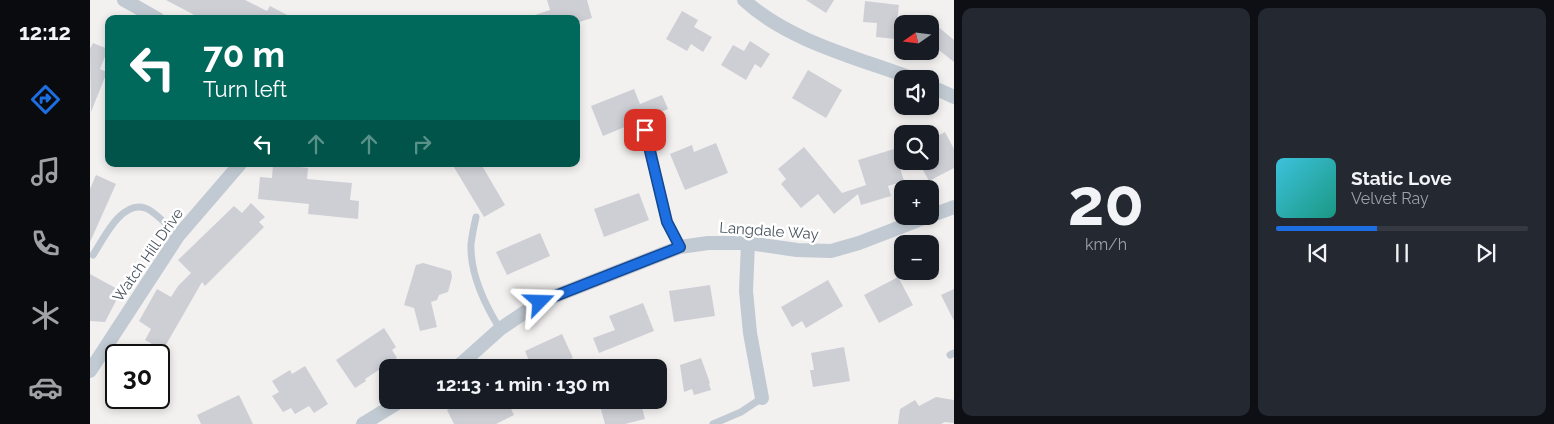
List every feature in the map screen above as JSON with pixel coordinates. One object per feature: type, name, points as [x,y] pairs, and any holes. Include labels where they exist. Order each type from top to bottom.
[{"type":"street","points":[[124,0],[151,15]]},
{"type":"street","points":[[744,0],[759,14],[798,36],[894,72]]},
{"type":"street","points":[[939,90],[954,97]]},
{"type":"street","name":"Watch Hill Drive","points":[[90,371],[178,236],[237,167]]},
{"type":"street","name":"Langdale Way","points":[[939,212],[954,207]]},
{"type":"street","name":"Langdale Way","points":[[466,359],[500,329],[540,302],[680,247],[708,243],[748,243],[797,250],[831,251],[859,243],[906,225]]},
{"type":"street","points":[[748,243],[747,300],[750,333],[762,398]]},
{"type":"street","points":[[364,424],[388,409]]},
{"type":"lane","points":[[645,130],[667,222],[680,247]]},
{"type":"lane","points":[[92,255],[116,220],[126,211],[136,207],[152,212],[178,236]]},
{"type":"lane","points":[[476,217],[471,245],[475,272],[488,309],[500,329]]},
{"type":"lane","points":[[713,424],[741,412],[762,398]]},
{"type":"building","points":[[166,0],[245,0],[267,11],[270,6],[287,15],[194,15]]},
{"type":"building","points":[[547,0],[587,0],[592,18],[580,22],[580,15],[535,15],[550,10]]},
{"type":"building","points":[[806,0],[834,0],[826,13]]},
{"type":"building","points":[[865,1],[899,5],[898,15],[894,15],[894,39],[876,37],[877,23],[863,22]]},
{"type":"building","points":[[682,11],[698,20],[694,27],[712,37],[703,52],[691,44],[687,51],[666,39]]},
{"type":"building","points":[[939,28],[954,40],[954,62],[939,50]]},
{"type":"building","points":[[750,41],[770,54],[761,68],[755,64],[746,80],[721,65],[733,45],[744,51]]},
{"type":"building","points":[[93,43],[105,48],[105,56],[100,69],[105,71],[105,77],[91,112],[90,49]]},
{"type":"building","points":[[808,70],[842,90],[826,118],[792,98]]},
{"type":"building","points":[[634,89],[640,104],[662,95],[668,109],[603,136],[591,106]]},
{"type":"building","points":[[945,132],[954,149],[954,168],[928,180],[923,170],[939,170],[939,135]]},
{"type":"building","points":[[716,143],[728,173],[685,190],[670,154],[692,145],[694,152]]},
{"type":"building","points":[[804,147],[842,193],[866,185],[858,160],[894,149],[894,170],[901,170],[904,180],[894,180],[894,184],[888,186],[891,196],[861,205],[858,194],[834,214],[818,194],[801,208],[781,184],[786,179],[778,169]]},
{"type":"building","points":[[273,167],[299,167],[308,168],[307,179],[352,183],[350,200],[359,201],[358,219],[308,214],[309,204],[258,199],[260,177],[272,178]]},
{"type":"building","points":[[454,167],[483,167],[505,205],[484,217]]},
{"type":"building","points":[[96,175],[116,184],[90,242],[90,189]]},
{"type":"building","points":[[639,193],[649,220],[604,237],[594,209]]},
{"type":"building","points":[[251,203],[265,217],[259,222],[264,227],[205,286],[202,282],[166,344],[152,344],[145,340],[151,329],[139,321],[157,289],[171,297],[178,286],[191,273],[178,260],[234,206],[242,213]]},
{"type":"building","points":[[540,233],[550,256],[507,275],[496,252]]},
{"type":"building","points":[[423,263],[451,271],[452,277],[448,292],[439,295],[437,300],[431,302],[437,327],[420,331],[414,308],[404,305],[416,265]]},
{"type":"building","points":[[90,274],[121,291],[105,322],[90,321]]},
{"type":"building","points":[[894,279],[900,280],[913,305],[879,323],[864,295]]},
{"type":"building","points":[[828,280],[843,306],[806,328],[802,321],[792,327],[781,307]]},
{"type":"building","points":[[710,285],[715,316],[674,322],[669,291]]},
{"type":"building","points":[[954,289],[954,321],[941,295]]},
{"type":"building","points":[[643,303],[654,331],[599,353],[593,338],[615,330],[609,316]]},
{"type":"building","points":[[384,328],[396,347],[392,350],[397,358],[379,359],[379,370],[355,388],[336,360]]},
{"type":"building","points":[[562,334],[573,358],[528,359],[525,351]]},
{"type":"building","points":[[844,347],[850,381],[813,387],[810,370],[814,370],[811,353]]},
{"type":"building","points":[[701,358],[711,390],[694,395],[692,389],[684,392],[680,365]]},
{"type":"building","points":[[305,366],[328,404],[314,413],[309,406],[295,414],[291,408],[283,412],[272,396],[279,392],[272,381],[290,370],[292,374]]},
{"type":"building","points":[[239,395],[253,424],[201,424],[197,415]]},
{"type":"building","points":[[936,397],[954,400],[954,423],[898,424],[900,409],[915,400],[919,406]]},
{"type":"building","points":[[511,409],[514,415],[496,424],[454,424],[447,410]]},
{"type":"building","points":[[601,409],[642,409],[645,419],[625,424],[605,424]]},
{"type":"route","points":[[540,302],[680,247],[667,222],[645,130]]}]
